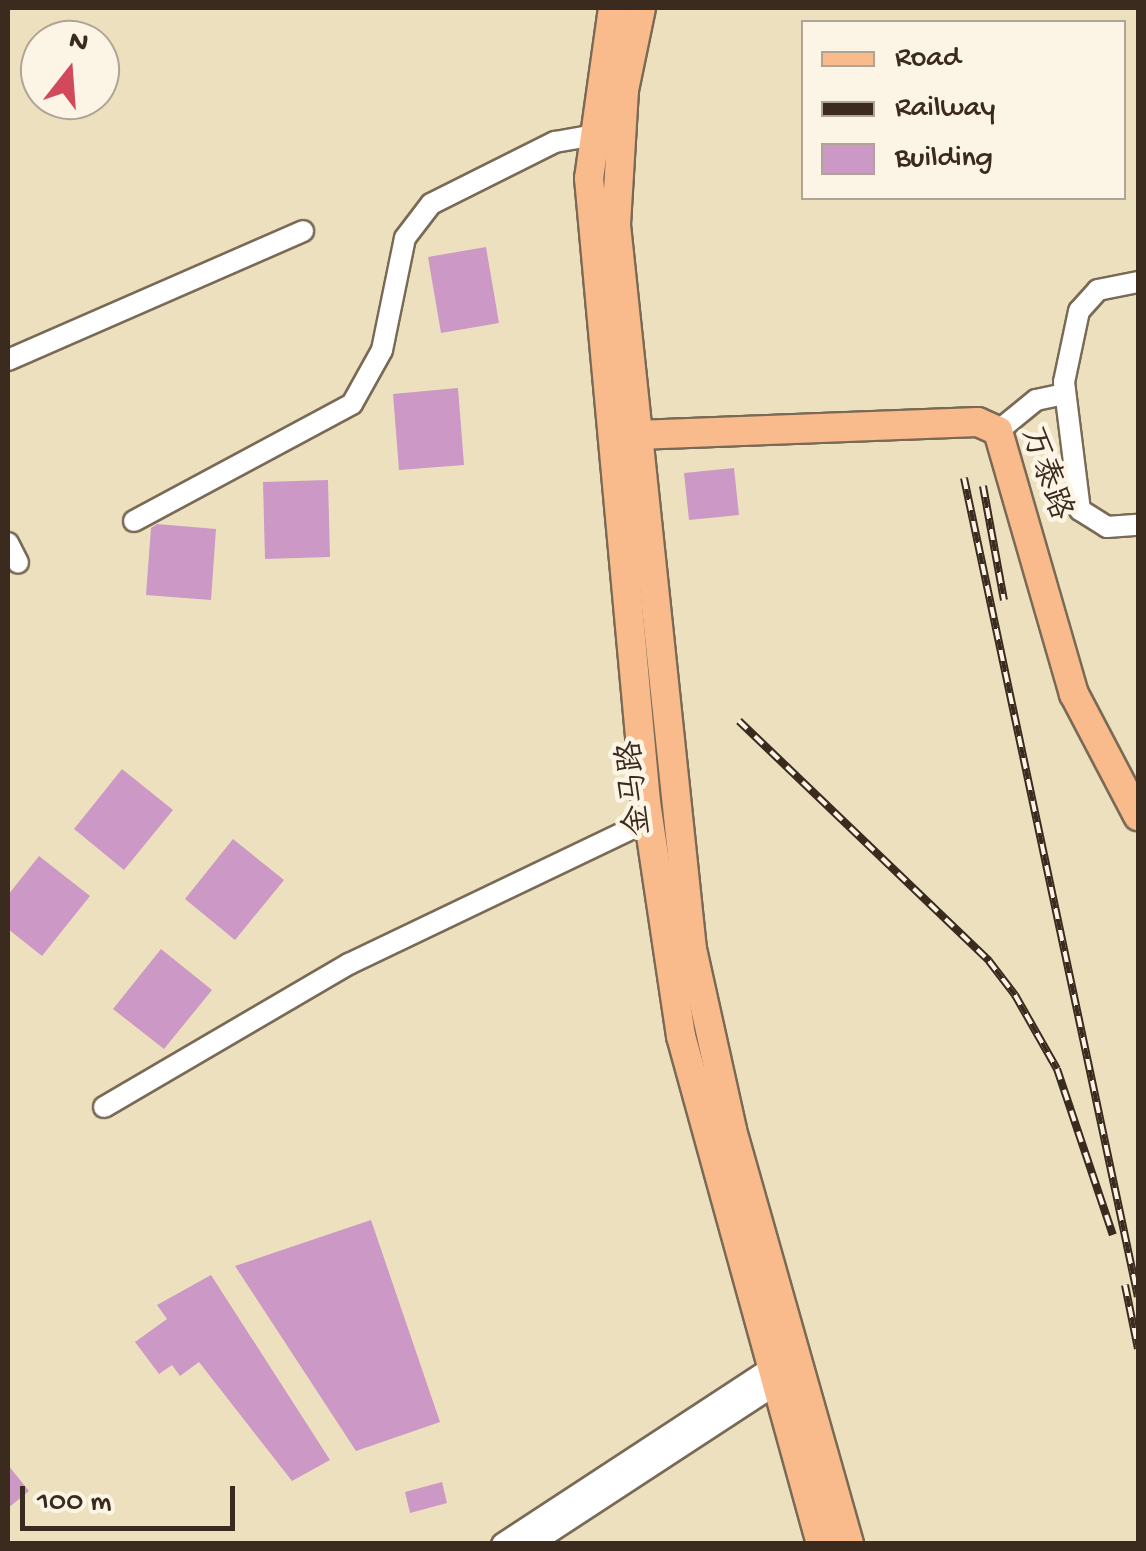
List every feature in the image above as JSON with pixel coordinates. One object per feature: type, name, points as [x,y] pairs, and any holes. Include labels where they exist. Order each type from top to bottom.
[{"type":"main road","name":"金马路","points":[[613,8],[594,136],[594,245],[648,820],[681,1036],[849,1544]]},
{"type":"main road","name":"金马路","points":[[641,8],[616,170],[636,427],[692,949],[790,1369],[821,1544]]},
{"type":"main road","name":"万泰路","points":[[636,427],[1007,424]]},
{"type":"main road","name":"万泰路","points":[[1007,424],[1084,691],[1138,797]]},
{"type":"main road","name":"万泰路","points":[[1007,424],[1074,694],[1138,816]]},
{"type":"street","points":[[134,522],[352,404],[382,350],[405,238],[431,204],[555,142],[594,136]]},
{"type":"street","points":[[8,360],[303,231]]},
{"type":"street","points":[[1138,282],[1098,290],[1079,310],[1064,394],[1064,419],[1080,510],[1107,527],[1138,526]]},
{"type":"street","points":[[1007,424],[1036,400],[1064,394]]},
{"type":"street","points":[[1007,424],[1064,419]]},
{"type":"street","points":[[8,542],[18,563]]},
{"type":"street","points":[[104,1107],[349,964],[648,820]]},
{"type":"street","points":[[502,1544],[790,1369]]},
{"type":"street","points":[[532,1544],[790,1369]]},
{"type":"building","points":[[486,247],[499,323],[441,333],[428,257]]},
{"type":"building","points":[[458,388],[464,465],[399,470],[393,394]]},
{"type":"building","points":[[734,468],[739,515],[689,520],[684,473]]},
{"type":"building","points":[[328,480],[330,557],[265,559],[263,482]]},
{"type":"building","points":[[157,524],[216,529],[211,600],[146,595],[151,528]]},
{"type":"building","points":[[122,769],[173,810],[124,870],[74,829]]},
{"type":"building","points":[[233,839],[284,880],[235,940],[185,899]]},
{"type":"building","points":[[39,856],[90,896],[42,956],[8,929],[8,895]]},
{"type":"building","points":[[161,949],[212,990],[164,1049],[113,1009]]},
{"type":"building","points":[[371,1220],[440,1422],[356,1451],[235,1266]]},
{"type":"building","points":[[211,1275],[330,1460],[292,1481],[199,1362],[180,1376],[172,1365],[159,1374],[135,1342],[167,1319],[157,1305]]},
{"type":"building","points":[[8,1465],[29,1491],[8,1508]]},
{"type":"building","points":[[442,1482],[447,1503],[410,1513],[405,1492]]},
{"type":"railway","points":[[964,478],[1138,1297]]},
{"type":"railway","points":[[983,486],[1004,600]]},
{"type":"railway","points":[[739,721],[989,961],[1015,995],[1057,1069],[1113,1235]]},
{"type":"railway","points":[[1125,1285],[1138,1349]]}]
